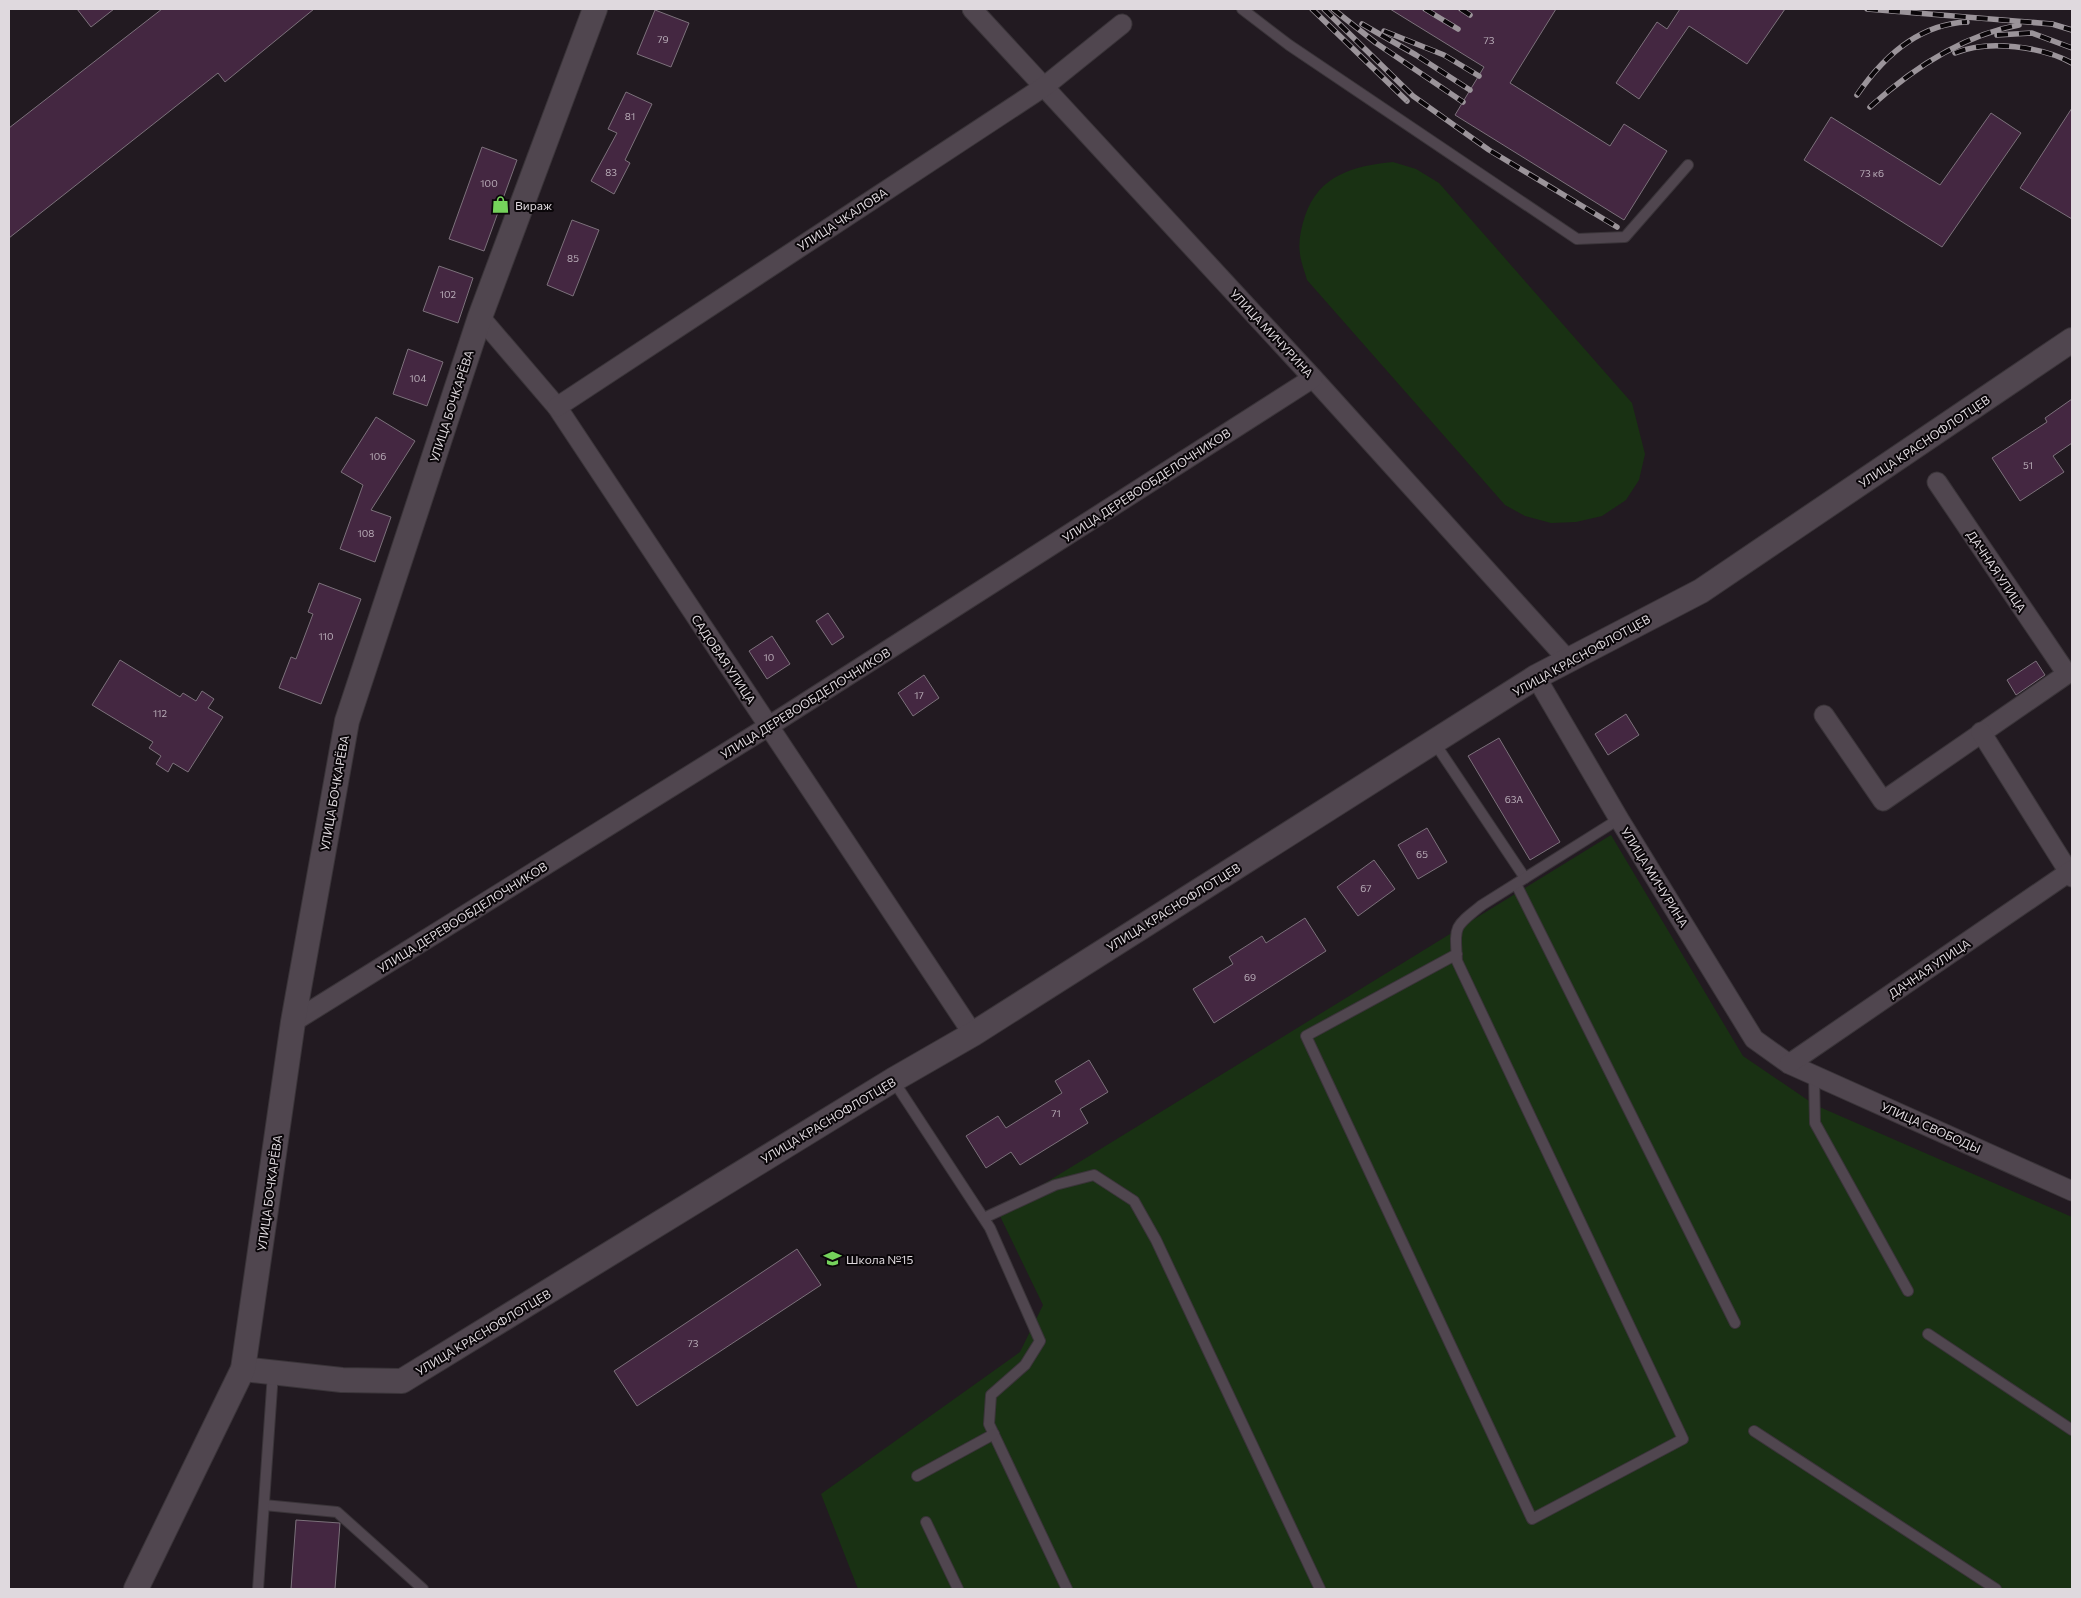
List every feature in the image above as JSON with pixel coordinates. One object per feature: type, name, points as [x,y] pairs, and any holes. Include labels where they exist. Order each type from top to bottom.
[{"type":"street","name":"УЛИЦА БОЧКАРЁВА","points":[[136,1589],[243,1369],[293,1022],[347,721],[480,317],[595,9]]},
{"type":"street","name":"УЛИЦА МИЧУРИНА","points":[[972,9],[1313,378],[1568,660]]},
{"type":"street","name":"УЛИЦА ЧКАЛОВА","points":[[557,407],[1045,86],[1122,24]]},
{"type":"street","name":"САДОВАЯ УЛИЦА","points":[[480,317],[557,407],[973,1034]]},
{"type":"street","name":"УЛИЦА КРАСНОФЛОТЦЕВ","points":[[243,1369],[342,1380],[402,1381],[893,1080],[973,1034],[1536,677],[1701,591],[2072,340]]},
{"type":"street","name":"УЛИЦА ДЕРЕВООБДЕЛОЧНИКОВ","points":[[293,1022],[769,726],[1313,378]]},
{"type":"street","name":"ДАЧНАЯ УЛИЦА","points":[[1824,716],[1883,801],[2066,674],[1937,482]]},
{"type":"street","name":"УЛИЦА МИЧУРИНА","points":[[1536,677],[1619,819],[1754,1039],[1789,1064]]},
{"type":"street","name":"ДАЧНАЯ УЛИЦА","points":[[1789,1064],[2071,873],[1981,732]]},
{"type":"street","name":"УЛИЦА СВОБОДЫ","points":[[1789,1064],[2072,1191]]},
{"type":"lane","points":[[1242,9],[1297,50],[1577,239],[1625,237],[1688,165]]},
{"type":"lane","points":[[1434,742],[1525,878]]},
{"type":"lane","points":[[1457,954],[1306,1036],[1532,1519],[1683,1439],[1457,961],[1457,954],[1456,931],[1462,921],[1482,905],[1619,819]]},
{"type":"lane","points":[[1516,884],[1735,1323]]},
{"type":"lane","points":[[1814,1075],[1815,1123],[1908,1291]]},
{"type":"lane","points":[[893,1080],[990,1228],[1040,1341],[1025,1365],[991,1395],[989,1424],[1067,1589]]},
{"type":"lane","points":[[984,1218],[1055,1185],[1094,1175],[1134,1201],[1156,1240],[1320,1589]]},
{"type":"lane","points":[[1928,1334],[2072,1430]]},
{"type":"lane","points":[[258,1589],[273,1373]]},
{"type":"lane","points":[[1754,1431],[1996,1589]]},
{"type":"lane","points":[[917,1476],[994,1434]]},
{"type":"lane","points":[[264,1504],[337,1512],[423,1589]]},
{"type":"lane","points":[[926,1522],[958,1589]]},
{"type":"green space","points":[[1393,162],[1416,169],[1439,183],[1632,403],[1645,454],[1639,480],[1626,500],[1602,516],[1576,522],[1551,523],[1525,516],[1505,505],[1307,280],[1299,245],[1300,235],[1311,202],[1319,191],[1328,182],[1351,170]]},
{"type":"green space","points":[[1611,835],[1743,1056],[1815,1105],[2072,1217],[2072,1589],[858,1589],[821,1494],[1020,1352],[1043,1305],[998,1212]]},
{"type":"building","points":[[77,9],[114,9],[91,27]]},
{"type":"building","points":[[162,9],[314,9],[225,82],[218,73],[9,238],[9,128]]},
{"type":"building","points":[[1390,9],[1556,9],[1510,83],[1610,146],[1624,124],[1667,151],[1624,220],[1455,115],[1484,67]]},
{"type":"building","points":[[1680,9],[1785,9],[1747,64],[1689,26],[1639,99],[1616,83],[1657,22],[1667,29]]},
{"type":"building","points":[[655,10],[689,23],[671,67],[637,54]]},
{"type":"building","points":[[626,92],[652,104],[625,160],[630,163],[614,194],[591,181],[617,133],[608,129]]},
{"type":"building","points":[[2072,108],[2072,219],[2020,188]]},
{"type":"building","points":[[1991,113],[2021,133],[1942,247],[1804,160],[1831,117],[1940,185]]},
{"type":"building","points":[[482,147],[517,160],[484,251],[449,239]]},
{"type":"building","points":[[572,220],[599,230],[573,296],[547,285]]},
{"type":"building","points":[[439,266],[473,278],[458,323],[423,311]]},
{"type":"building","points":[[408,349],[443,362],[427,406],[393,394]]},
{"type":"building","points":[[2072,399],[2072,443],[2053,456],[2064,472],[2020,501],[1992,458],[2047,422],[2045,418]]},
{"type":"building","points":[[376,417],[415,441],[371,510],[391,517],[375,562],[340,549],[363,485],[341,472]]},
{"type":"building","points":[[319,583],[361,599],[321,704],[279,688],[291,657],[296,659],[313,614],[308,612]]},
{"type":"building","points":[[828,613],[844,637],[832,645],[816,621]]},
{"type":"building","points":[[772,636],[790,664],[767,679],[749,651]]},
{"type":"building","points":[[120,660],[180,697],[183,693],[196,701],[202,691],[214,699],[208,708],[223,717],[188,772],[173,763],[168,772],[156,764],[161,756],[149,748],[153,742],[92,705]]},
{"type":"building","points":[[2036,661],[2045,675],[2016,695],[2007,680]]},
{"type":"building","points":[[924,675],[939,698],[913,716],[898,693]]},
{"type":"building","points":[[1626,714],[1639,735],[1608,755],[1595,734]]},
{"type":"building","points":[[1499,738],[1560,842],[1530,860],[1468,756]]},
{"type":"building","points":[[1427,828],[1447,862],[1418,879],[1398,845]]},
{"type":"building","points":[[1374,860],[1395,889],[1358,916],[1337,887]]},
{"type":"building","points":[[1305,918],[1326,951],[1214,1023],[1193,989],[1233,964],[1229,957],[1262,936],[1266,943]]},
{"type":"building","points":[[1089,1060],[1108,1092],[1080,1109],[1088,1123],[1020,1165],[1011,1152],[986,1168],[966,1136],[998,1116],[1006,1128],[1062,1093],[1055,1081]]},
{"type":"building","points":[[797,1249],[821,1285],[637,1406],[614,1371]]},
{"type":"building","points":[[296,1520],[340,1523],[335,1589],[291,1589]]},
{"type":"railway","points":[[1312,9],[1407,101]]},
{"type":"railway","points":[[1324,9],[1413,96],[1489,150],[1617,227]]},
{"type":"railway","points":[[1333,9],[1376,43],[1463,102]]},
{"type":"railway","points":[[1425,9],[1458,29]]},
{"type":"railway","points":[[1461,9],[1470,15]]},
{"type":"railway","points":[[1867,9],[2052,24],[2072,30]]},
{"type":"railway","points":[[1857,95],[1878,68],[1904,45],[1933,29],[1967,22]]},
{"type":"railway","points":[[1362,24],[1416,55],[1470,90]]},
{"type":"railway","points":[[1870,107],[1921,67],[1958,45],[1998,30],[2019,25]]},
{"type":"railway","points":[[1384,31],[1444,55],[1479,76]]},
{"type":"railway","points":[[1997,35],[2032,33],[2072,48]]},
{"type":"railway","points":[[1955,53],[1983,46],[2015,47],[2046,53],[2072,63]]},
{"type":"place","name":"Вираж","points":[[501,205]]},
{"type":"place","name":"Школа №15","points":[[832,1259]]}]
